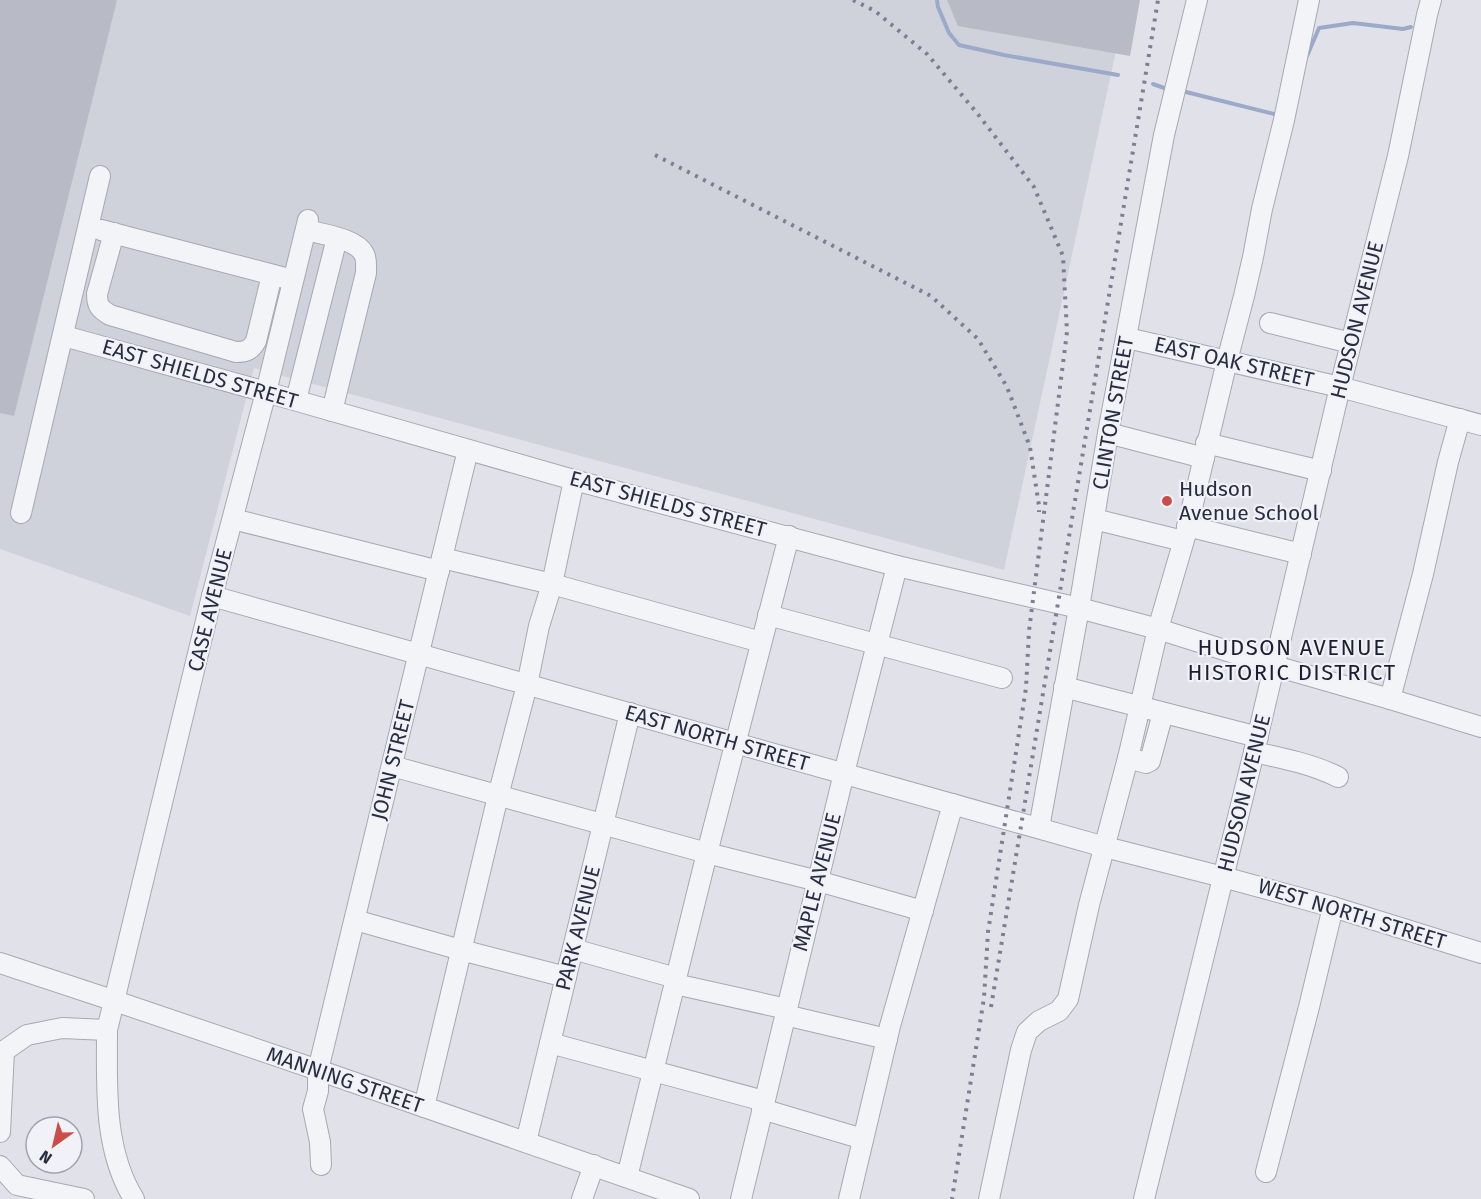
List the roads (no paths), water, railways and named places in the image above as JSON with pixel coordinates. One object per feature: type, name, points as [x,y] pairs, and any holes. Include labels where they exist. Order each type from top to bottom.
[{"type":"street","name":"CLINTON STREET","points":[[1039,828],[1108,433],[1164,135],[1197,0]]},
{"type":"street","points":[[989,1199],[1021,1050],[1027,1032],[1039,1021],[1059,1011],[1068,999],[1089,905],[1253,257],[1309,0]]},
{"type":"street","name":"HUDSON AVENUE","points":[[1144,1199],[1398,156],[1431,0]]},
{"type":"street","points":[[21,513],[100,176]]},
{"type":"street","name":"CASE AVENUE","points":[[134,1199],[124,1184],[113,1147],[107,1086],[107,1030],[212,596],[307,225],[337,238]]},
{"type":"street","points":[[89,227],[293,281]]},
{"type":"street","points":[[114,233],[97,294],[97,304],[101,310],[110,315],[236,352],[251,349],[256,342],[273,275]]},
{"type":"street","points":[[296,400],[337,238],[352,243],[362,251],[366,261],[366,273],[332,411]]},
{"type":"street","points":[[1270,323],[1352,342]]},
{"type":"street","points":[[165,364],[174,334]]},
{"type":"street","name":"EAST SHIELDS STREET","points":[[64,336],[574,480],[897,566],[1079,608],[1158,629],[1481,727]]},
{"type":"street","name":"EAST OAK STREET","points":[[1127,338],[1340,387],[1481,425]]},
{"type":"street","points":[[1390,699],[1460,419]]},
{"type":"street","points":[[1108,433],[1321,471]]},
{"type":"street","name":"JOHN STREET","points":[[321,1165],[320,1142],[313,1109],[318,1091],[318,1070],[468,450]]},
{"type":"street","points":[[424,1107],[498,796],[527,685],[539,626],[552,584],[574,480]]},
{"type":"street","points":[[233,519],[440,565],[552,584],[761,642]]},
{"type":"street","points":[[1094,519],[1301,554]]},
{"type":"street","points":[[627,1177],[707,853],[789,536]]},
{"type":"street","name":"MAPLE AVENUE","points":[[741,1199],[844,773],[897,566]]},
{"type":"street","name":"EAST NORTH STREET","points":[[212,596],[1105,847],[1223,876]]},
{"type":"street","points":[[768,615],[1002,678]]},
{"type":"street","points":[[1064,687],[1163,712],[1256,744],[1282,758],[1329,772],[1338,777]]},
{"type":"street","points":[[1128,758],[1146,763],[1150,761],[1163,712]]},
{"type":"street","name":"PARK AVENUE","points":[[526,1142],[630,713]]},
{"type":"street","points":[[392,766],[923,911]]},
{"type":"street","points":[[849,1199],[887,1039],[953,804]]},
{"type":"street","name":"WEST NORTH STREET","points":[[1223,876],[1481,953]]},
{"type":"street","points":[[1266,1172],[1333,907]]},
{"type":"street","points":[[355,920],[566,977]]},
{"type":"street","points":[[573,949],[675,981],[887,1039]]},
{"type":"street","name":"MANNING STREET","points":[[0,963],[594,1165],[627,1177],[658,1194],[689,1199]]},
{"type":"street","points":[[0,1132],[4,1051],[27,1035],[62,1028],[107,1030]]},
{"type":"street","points":[[550,1043],[763,1105],[863,1139]]},
{"type":"street","points":[[582,1199],[594,1165]]},
{"type":"street","points":[[0,1166],[17,1185],[84,1199]]},
{"type":"waterway","points":[[937,0],[949,33],[959,45],[1118,75]]},
{"type":"waterway","points":[[1307,56],[1319,28],[1353,23],[1403,29],[1411,27]]},
{"type":"waterway","points":[[1153,84],[1167,89]]},
{"type":"waterway","points":[[1186,92],[1274,114]]},
{"type":"railway","points":[[853,0],[875,11],[927,54],[977,113],[1034,187],[1063,256],[1067,332],[1029,631],[1026,688],[988,932],[984,998],[952,1199]]},
{"type":"railway","points":[[991,1007],[1158,0]]},
{"type":"railway","points":[[655,155],[931,296],[978,339],[1007,387],[1030,447],[1039,512]]},
{"type":"place","name":"Hudson Avenue School","points":[[1167,501]]},
{"type":"district","name":"HUDSON AVENUE HISTORIC DISTRICT","points":[[1292,660]]}]
